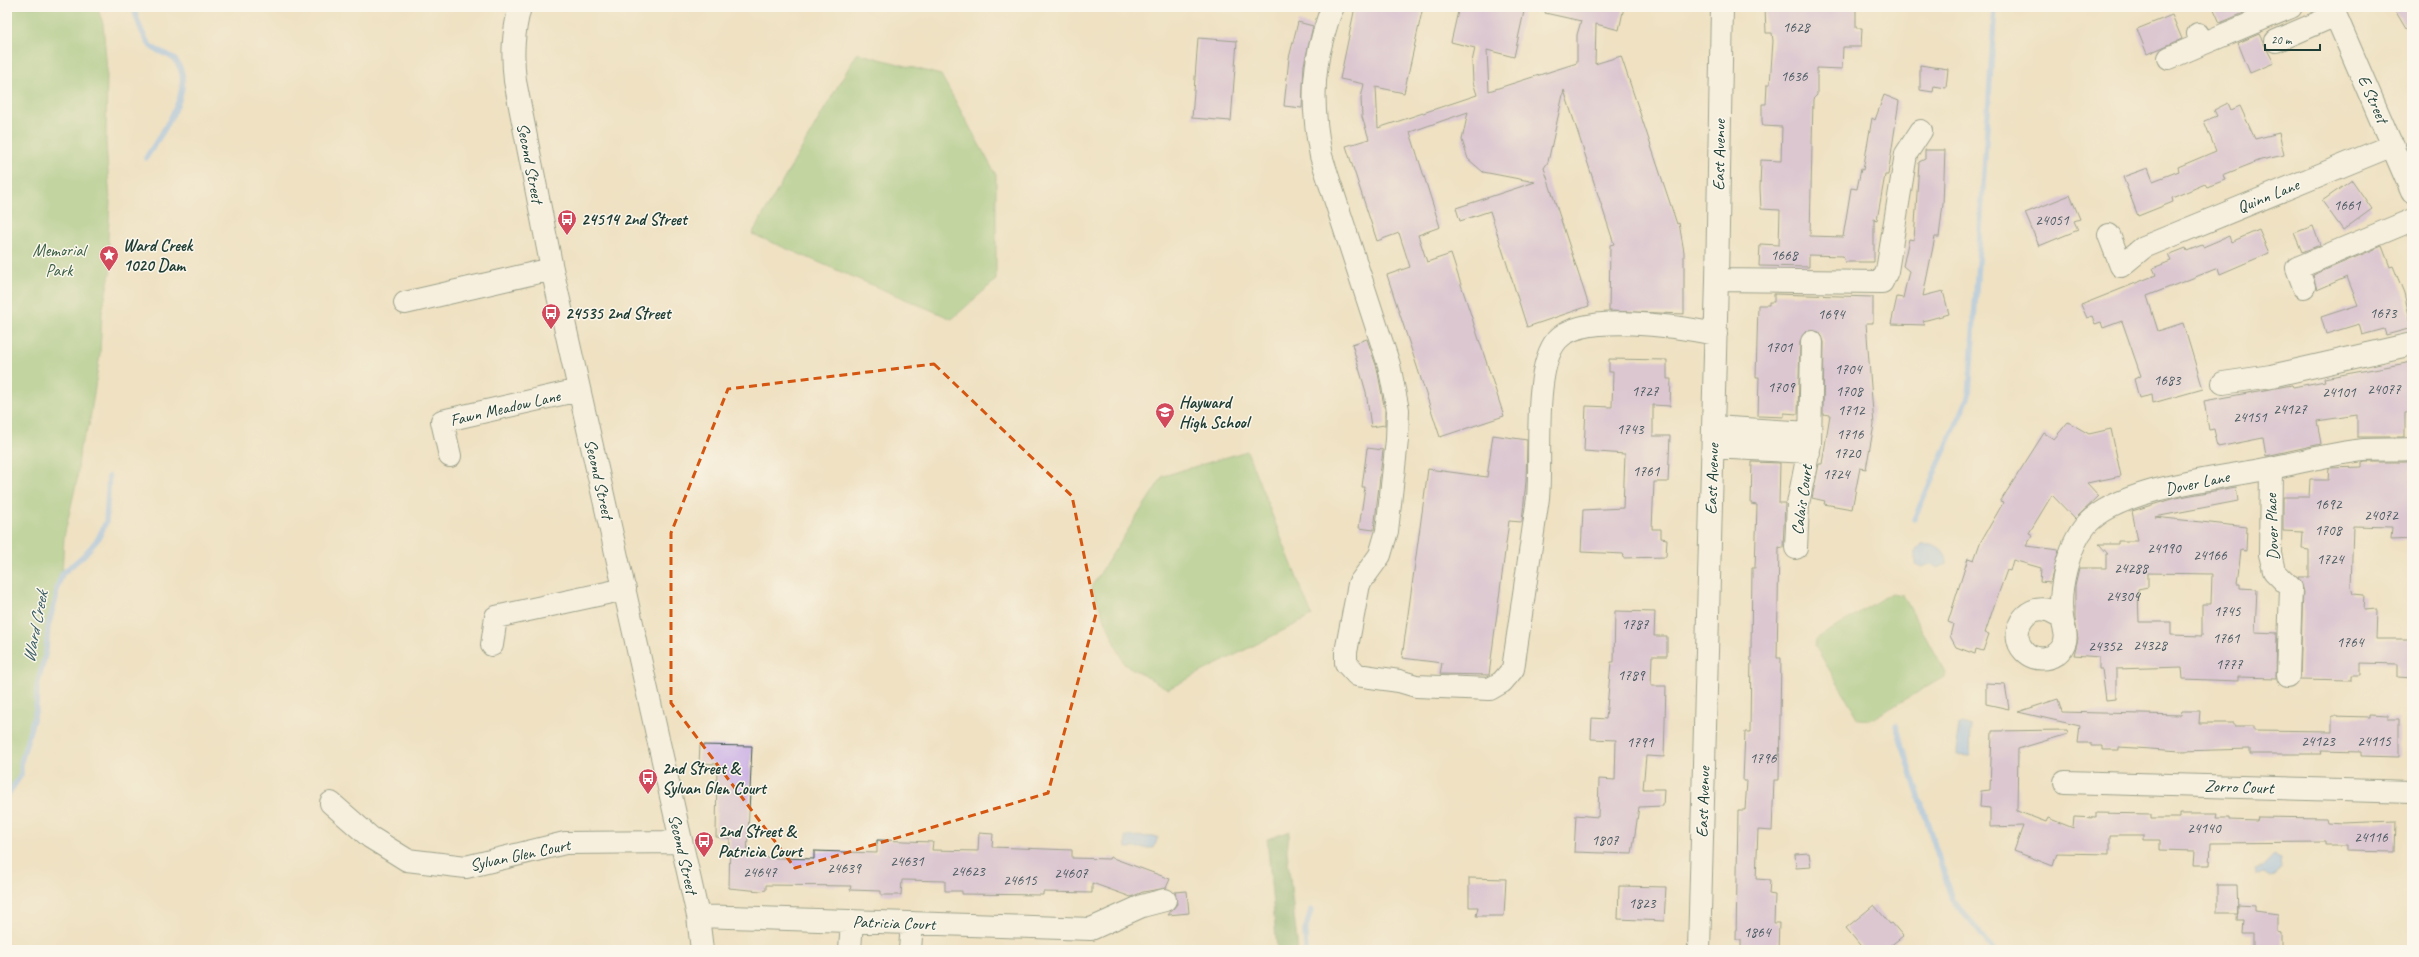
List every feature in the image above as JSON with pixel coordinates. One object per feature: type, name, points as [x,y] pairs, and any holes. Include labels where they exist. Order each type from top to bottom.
[{"type":"street","name":"Second Street","points":[[520,7],[514,30],[512,54],[515,81],[552,269],[625,589],[680,842],[698,916],[702,950]]},
{"type":"street","points":[[1332,7],[1319,51],[1313,91],[1314,123],[1322,156],[1389,365],[1398,410],[1397,440],[1387,531],[1380,555],[1359,584],[1346,652],[1346,663],[1356,675],[1424,686],[1490,689],[1502,682],[1512,669],[1538,496],[1543,382],[1547,358],[1557,340],[1573,329],[1593,324],[1669,325],[1716,334]]},
{"type":"street","name":"East Avenue","points":[[1699,950],[1716,334],[1722,7]]},
{"type":"street","points":[[2169,58],[2200,39],[2291,7]]},
{"type":"street","points":[[2276,41],[2334,11]]},
{"type":"street","name":"E Street","points":[[2334,11],[2412,192]]},
{"type":"street","points":[[1717,280],[1882,282],[1889,263],[1906,154],[1922,131]]},
{"type":"street","name":"Quinn Lane","points":[[2109,235],[2121,266],[2144,247],[2393,145]]},
{"type":"street","points":[[2304,286],[2297,268],[2412,220]]},
{"type":"street","points":[[405,303],[552,269]]},
{"type":"street","name":"Calais Court","points":[[1796,548],[1798,504],[1809,442],[1812,342]]},
{"type":"street","points":[[2223,383],[2271,376],[2412,344]]},
{"type":"street","name":"Fawn Meadow Lane","points":[[450,456],[442,421],[579,390]]},
{"type":"street","points":[[1713,437],[1809,442]]},
{"type":"street","name":"Dover Lane","points":[[2062,617],[2065,576],[2068,560],[2085,526],[2102,510],[2129,499],[2185,484],[2362,450],[2412,449]]},
{"type":"street","name":"Dover Place","points":[[2271,468],[2270,554],[2274,571],[2290,588],[2288,676]]},
{"type":"street","points":[[492,645],[496,617],[625,589]]},
{"type":"street","name":"Zorro Court","points":[[2065,782],[2412,792]]},
{"type":"street","name":"Sylvan Glen Court","points":[[331,803],[370,837],[407,860],[466,867],[564,843],[680,842]]},
{"type":"street","name":"Patricia Court","points":[[698,916],[1091,929],[1142,906],[1165,900]]},
{"type":"street","points":[[850,950],[852,921]]},
{"type":"street","points":[[910,950],[912,923]]},
{"type":"highlighted area","points":[[934,364],[1072,496],[1096,614],[1048,793],[795,868],[671,703],[671,533],[728,389]]},
{"type":"green space","name":"Memorial Park","points":[[7,7],[97,7],[103,23],[107,70],[106,142],[110,202],[108,239],[112,264],[102,312],[100,354],[89,426],[80,447],[77,480],[64,537],[62,574],[48,626],[48,641],[37,686],[36,709],[21,762],[21,775],[7,796]]},
{"type":"green space","points":[[857,53],[941,75],[996,175],[996,280],[952,319],[752,234]]},
{"type":"green space","points":[[1247,451],[1312,616],[1168,689],[1124,664],[1091,587],[1163,476]]},
{"type":"green space","points":[[1891,593],[1903,595],[1945,673],[1944,677],[1870,720],[1859,719],[1815,646],[1816,639]]},
{"type":"green space","points":[[1290,831],[1287,850],[1298,950],[1277,950],[1267,839]]},
{"type":"water","points":[[1922,545],[1932,545],[1940,548],[1945,554],[1947,564],[1938,568],[1931,564],[1922,567],[1917,565],[1915,554]]},
{"type":"water","points":[[1963,723],[1971,726],[1970,756],[1957,755],[1958,725]]},
{"type":"water","points":[[1125,836],[1158,837],[1154,848],[1126,848]]},
{"type":"water","points":[[2274,855],[2280,858],[2281,868],[2276,876],[2270,877],[2264,873],[2255,874],[2254,870],[2262,867]]},
{"type":"building","points":[[1355,7],[1423,7],[1404,93],[1376,87],[1378,128],[1477,95],[1473,82],[1472,62],[1475,48],[1451,42],[1459,7],[1525,7],[1514,57],[1487,50],[1489,91],[1577,63],[1577,35],[1581,21],[1545,13],[1546,7],[1624,7],[1619,30],[1596,24],[1595,64],[1621,56],[1677,224],[1679,223],[1684,252],[1684,314],[1609,311],[1610,245],[1614,244],[1564,90],[1548,162],[1544,168],[1589,306],[1527,327],[1490,211],[1460,221],[1456,208],[1535,182],[1483,172],[1468,159],[1462,140],[1468,112],[1410,132],[1440,227],[1418,235],[1427,262],[1451,254],[1504,416],[1440,437],[1387,275],[1410,267],[1399,233],[1377,241],[1346,146],[1369,139],[1362,117],[1361,98],[1364,84],[1340,79]]},
{"type":"building","points":[[1765,7],[1856,7],[1856,28],[1862,28],[1861,47],[1843,47],[1842,69],[1817,68],[1817,95],[1813,99],[1810,236],[1843,237],[1851,188],[1857,189],[1861,169],[1863,170],[1872,118],[1875,120],[1884,95],[1899,101],[1888,175],[1885,175],[1877,220],[1874,219],[1874,262],[1845,262],[1843,256],[1809,255],[1809,267],[1759,266],[1760,244],[1779,245],[1780,210],[1761,209],[1760,188],[1761,160],[1781,161],[1782,127],[1763,126],[1762,121],[1762,104],[1766,104],[1767,84],[1770,84],[1773,41],[1772,33],[1766,33]]},
{"type":"building","points":[[2213,7],[2258,7],[2220,23]]},
{"type":"building","points":[[2393,7],[2412,7],[2412,39]]},
{"type":"building","points":[[2172,15],[2182,39],[2147,54],[2137,29]]},
{"type":"building","points":[[1298,22],[1313,26],[1304,65],[1302,108],[1284,106],[1289,58]]},
{"type":"building","points":[[2259,34],[2274,63],[2250,73],[2238,43]]},
{"type":"building","points":[[1198,38],[1237,41],[1231,121],[1192,118]]},
{"type":"building","points":[[1920,65],[1948,69],[1946,88],[1934,86],[1933,92],[1920,90]]},
{"type":"building","points":[[2228,103],[2231,110],[2240,106],[2255,139],[2279,133],[2284,155],[2261,160],[2223,175],[2225,180],[2207,187],[2205,184],[2172,198],[2173,202],[2138,216],[2123,177],[2148,168],[2153,181],[2179,171],[2178,167],[2216,151],[2204,121],[2217,116],[2214,110]]},
{"type":"building","points":[[1925,150],[1945,150],[1943,204],[1939,237],[1935,237],[1923,296],[1943,291],[1949,314],[1923,321],[1925,325],[1891,324],[1897,297],[1903,298],[1909,271],[1903,266],[1909,239],[1914,240],[1919,162],[1925,159]]},
{"type":"building","points":[[2352,180],[2372,209],[2343,230],[2322,201]]},
{"type":"building","points":[[2070,195],[2080,219],[2074,221],[2078,230],[2039,246],[2025,213]]},
{"type":"building","points":[[2313,226],[2320,245],[2302,252],[2294,233]]},
{"type":"building","points":[[2259,230],[2269,253],[2220,274],[2218,268],[2147,296],[2158,331],[2183,323],[2203,389],[2153,403],[2152,395],[2139,398],[2134,379],[2141,376],[2122,321],[2103,328],[2101,322],[2095,324],[2092,316],[2087,318],[2081,305],[2156,275],[2153,268],[2171,261],[2168,255],[2186,248],[2187,251],[2202,245],[2203,247],[2229,236],[2231,242]]},
{"type":"building","points":[[2382,246],[2390,267],[2393,266],[2404,293],[2412,328],[2386,335],[2384,329],[2362,335],[2359,324],[2326,334],[2321,317],[2358,305],[2347,277],[2317,290],[2313,275]]},
{"type":"building","points":[[1774,294],[1873,297],[1873,323],[1866,323],[1874,425],[1866,469],[1860,468],[1852,509],[1824,504],[1825,501],[1812,498],[1819,464],[1822,464],[1830,415],[1823,414],[1824,342],[1819,332],[1806,331],[1800,341],[1798,414],[1784,413],[1784,417],[1758,416],[1759,377],[1756,377],[1758,305],[1769,305],[1769,302],[1774,302]]},
{"type":"building","points":[[1367,339],[1377,368],[1385,411],[1385,425],[1371,427],[1366,392],[1352,344]]},
{"type":"building","points":[[1609,359],[1667,360],[1667,379],[1671,379],[1670,406],[1653,405],[1653,436],[1670,436],[1668,482],[1654,482],[1652,529],[1661,529],[1661,538],[1667,539],[1666,557],[1623,558],[1624,554],[1581,552],[1583,510],[1623,508],[1625,454],[1584,451],[1586,406],[1612,407],[1613,372],[1609,372]]},
{"type":"building","points":[[2412,362],[2412,411],[2405,412],[2405,437],[2357,437],[2357,415],[2317,421],[2321,444],[2266,456],[2263,438],[2218,447],[2214,429],[2209,430],[2204,401],[2292,385],[2293,387],[2325,381],[2324,378]]},
{"type":"building","points":[[2068,422],[2089,434],[2111,429],[2121,476],[2087,483],[2099,496],[2075,519],[2052,495],[2029,533],[2033,535],[2026,546],[2059,550],[2050,583],[2040,582],[2041,568],[2013,560],[2010,571],[2007,570],[1985,633],[1989,634],[1983,651],[1976,649],[1975,654],[1956,647],[1950,636],[1953,624],[1948,622],[1968,558],[1974,560],[1980,543],[2003,503],[2000,502],[2044,433],[2054,439]]},
{"type":"building","points":[[1493,435],[1527,440],[1526,481],[1522,522],[1509,521],[1489,675],[1440,674],[1442,663],[1402,658],[1428,469],[1487,477]]},
{"type":"building","points":[[1367,448],[1383,450],[1374,530],[1359,528],[1365,487],[1362,487]]},
{"type":"building","points":[[1752,462],[1780,463],[1779,503],[1785,503],[1783,548],[1779,547],[1777,658],[1781,658],[1779,780],[1774,780],[1772,831],[1758,830],[1756,879],[1770,880],[1769,894],[1775,895],[1774,923],[1779,923],[1778,950],[1741,950],[1741,940],[1736,940],[1738,810],[1745,810],[1747,781],[1743,781],[1745,732],[1750,732],[1752,568],[1755,568],[1757,505],[1751,504]]},
{"type":"building","points":[[2411,462],[2412,539],[2391,540],[2392,527],[2353,526],[2351,587],[2353,594],[2364,595],[2363,610],[2377,609],[2376,639],[2412,639],[2412,678],[2398,677],[2398,664],[2361,663],[2361,675],[2351,675],[2351,680],[2300,679],[2303,588],[2298,577],[2309,577],[2309,550],[2302,549],[2303,532],[2283,531],[2283,497],[2309,497],[2310,480],[2328,480],[2329,468],[2362,467],[2362,463]]},
{"type":"building","points":[[2236,487],[2238,501],[2155,517],[2247,527],[2246,551],[2241,550],[2237,584],[2240,584],[2240,588],[2257,589],[2255,632],[2277,633],[2276,678],[2238,677],[2238,681],[2183,679],[2182,667],[2116,669],[2116,699],[2106,700],[2102,669],[2099,669],[2099,657],[2074,655],[2078,639],[2075,619],[2075,585],[2079,568],[2106,568],[2106,554],[2108,554],[2099,544],[2118,544],[2118,541],[2138,541],[2132,511],[2175,498]],"holes":[[[2148,573],[2212,574],[2211,604],[2202,604],[2202,636],[2171,635],[2171,622],[2139,622],[2138,589],[2148,587]]]},
{"type":"building","points":[[1615,611],[1655,612],[1654,636],[1667,636],[1667,656],[1652,656],[1651,686],[1666,686],[1664,757],[1646,756],[1643,789],[1664,789],[1663,806],[1639,807],[1632,854],[1574,852],[1576,815],[1598,817],[1599,779],[1615,780],[1616,740],[1591,739],[1592,718],[1606,719],[1611,662],[1614,662]]},
{"type":"building","points":[[1986,683],[2005,684],[2009,709],[1986,704]]},
{"type":"building","points":[[2058,699],[2062,712],[2181,715],[2182,711],[2200,711],[2199,723],[2234,723],[2234,726],[2254,726],[2254,730],[2332,731],[2332,716],[2369,717],[2369,714],[2388,715],[2388,719],[2399,719],[2399,757],[2361,756],[2361,752],[2321,751],[2322,754],[2250,754],[2250,749],[2181,751],[2119,747],[2119,750],[2103,750],[2103,746],[2091,746],[2091,743],[2078,743],[2080,726],[2018,712]]},
{"type":"building","points":[[2067,730],[2068,734],[2018,749],[2017,811],[2046,822],[2048,818],[2073,828],[2074,817],[2096,818],[2096,813],[2151,814],[2151,818],[2180,818],[2180,814],[2217,814],[2216,818],[2257,821],[2258,817],[2326,818],[2327,822],[2342,823],[2396,821],[2395,852],[2347,851],[2347,845],[2325,845],[2325,842],[2211,843],[2210,865],[2194,865],[2195,851],[2160,850],[2160,840],[2143,840],[2143,835],[2110,835],[2110,854],[2057,853],[2053,866],[2014,851],[2023,826],[1990,827],[1990,808],[1980,807],[1981,791],[1990,790],[1992,731]]},
{"type":"building","points":[[700,745],[752,746],[747,857],[814,859],[814,851],[877,853],[877,840],[933,842],[932,850],[978,851],[979,833],[993,834],[992,847],[1072,850],[1072,858],[1109,859],[1110,857],[1170,879],[1166,888],[1143,892],[1131,897],[1092,883],[1092,893],[1043,892],[1043,895],[962,894],[962,891],[945,891],[945,881],[902,880],[901,895],[881,895],[881,891],[850,890],[851,886],[766,885],[766,890],[761,891],[729,888],[730,838],[716,837],[717,764],[699,763]]},
{"type":"building","points":[[1809,853],[1811,867],[1796,868],[1795,854]]},
{"type":"building","points":[[1469,878],[1506,879],[1504,916],[1476,916],[1478,907],[1469,907]]},
{"type":"building","points":[[2217,885],[2237,885],[2238,913],[2217,913]]},
{"type":"building","points":[[1619,886],[1666,887],[1664,921],[1618,919]]},
{"type":"building","points":[[1187,891],[1189,913],[1168,915],[1177,904],[1175,892]]},
{"type":"building","points":[[2238,904],[2255,905],[2255,911],[2278,914],[2278,932],[2282,933],[2282,950],[2253,950],[2253,934],[2242,934],[2243,920],[2237,920]]},
{"type":"building","points":[[1874,905],[1890,924],[1892,923],[1903,936],[1885,950],[1864,950],[1846,928]]},
{"type":"waterway","name":"Ward Creek","points":[[134,7],[138,23],[147,41],[153,48],[174,59],[181,70],[183,82],[175,110],[146,158]]},
{"type":"waterway","points":[[1914,519],[1969,396],[1995,7]]},
{"type":"waterway","name":"Ward Creek","points":[[7,796],[21,775],[21,762],[36,709],[37,686],[46,651],[48,626],[56,598],[57,588],[62,574],[84,555],[98,539],[106,522],[109,476]]},
{"type":"waterway","points":[[1896,725],[1952,899],[1994,950]]},
{"type":"waterway","points":[[1306,950],[1305,931],[1311,910]]},
{"type":"place","name":"24514 2nd Street","points":[[567,236]]},
{"type":"place","name":"Ward Creek 1020 Dam","points":[[109,272]]},
{"type":"place","name":"24535 2nd Street","points":[[551,330]]},
{"type":"place","name":"Hayward High School","points":[[1165,429]]},
{"type":"place","name":"2nd Street & Sylvan Glen Court","points":[[648,795]]},
{"type":"place","name":"2nd Street & Patricia Court","points":[[704,858]]}]
